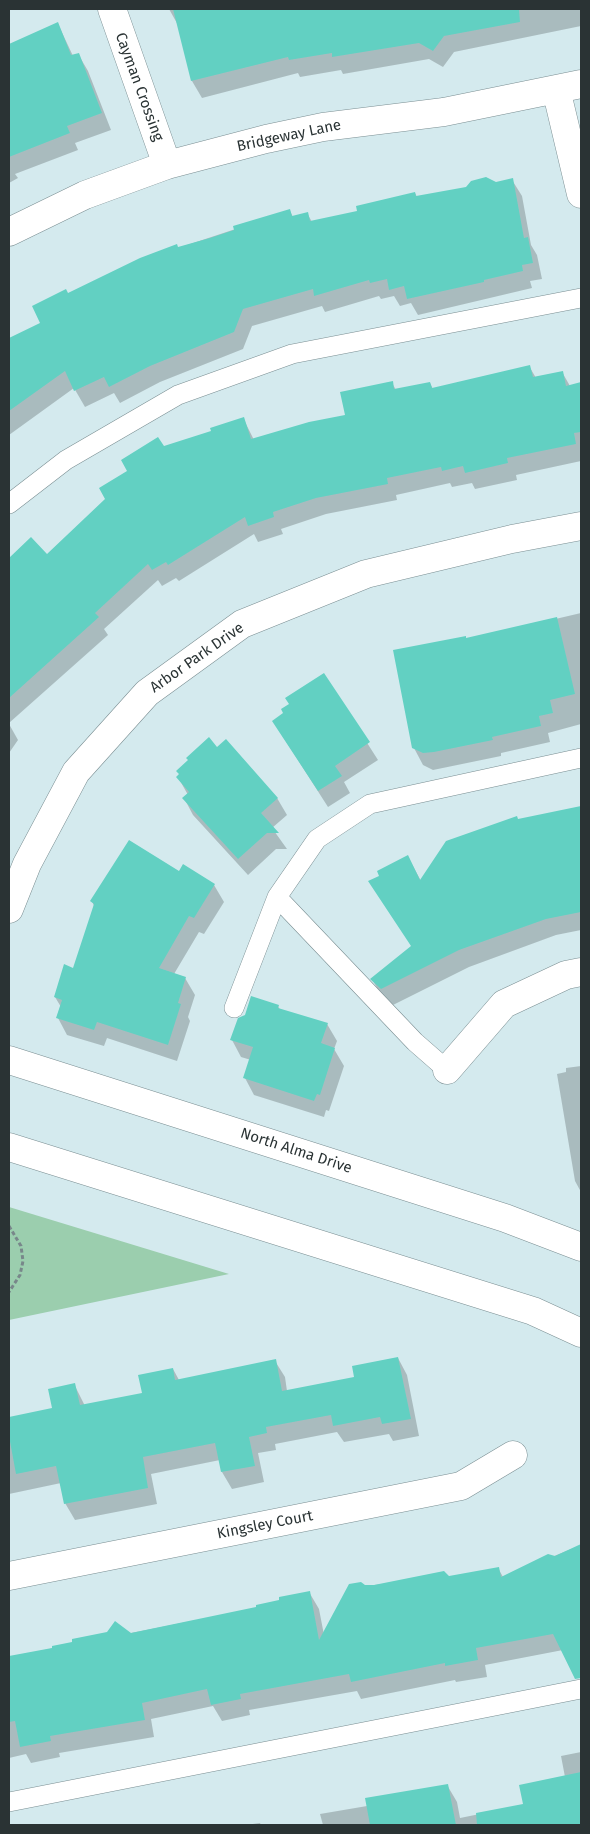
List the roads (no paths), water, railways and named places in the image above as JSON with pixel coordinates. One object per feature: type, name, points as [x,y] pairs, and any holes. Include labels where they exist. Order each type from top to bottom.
[{"type":"street","name":"Cayman Crossing","points":[[112,9],[167,165]]},
{"type":"street","name":"Bridgeway Lane","points":[[9,232],[85,195],[167,165],[266,139],[323,127],[444,112],[569,86]]},
{"type":"street","points":[[569,86],[581,194]]},
{"type":"street","name":"Arbor Park Drive","points":[[9,909],[27,864],[76,772],[147,693],[242,624],[366,574],[512,539],[581,526]]},
{"type":"street","points":[[447,1070],[504,1004],[566,975],[581,972]]},
{"type":"street","name":"North Alma Drive","points":[[9,1060],[505,1218],[581,1248]]},
{"type":"street","points":[[9,1147],[533,1311],[581,1333]]},
{"type":"street","name":"Kingsley Court","points":[[9,1576],[461,1486],[513,1455]]},
{"type":"lane","points":[[9,504],[66,460],[178,395],[292,354],[581,298]]},
{"type":"lane","points":[[234,1008],[277,897],[317,839],[370,804],[581,758]]},
{"type":"lane","points":[[277,897],[415,1042],[447,1070]]},
{"type":"lane","points":[[9,1802],[581,1688]]}]
